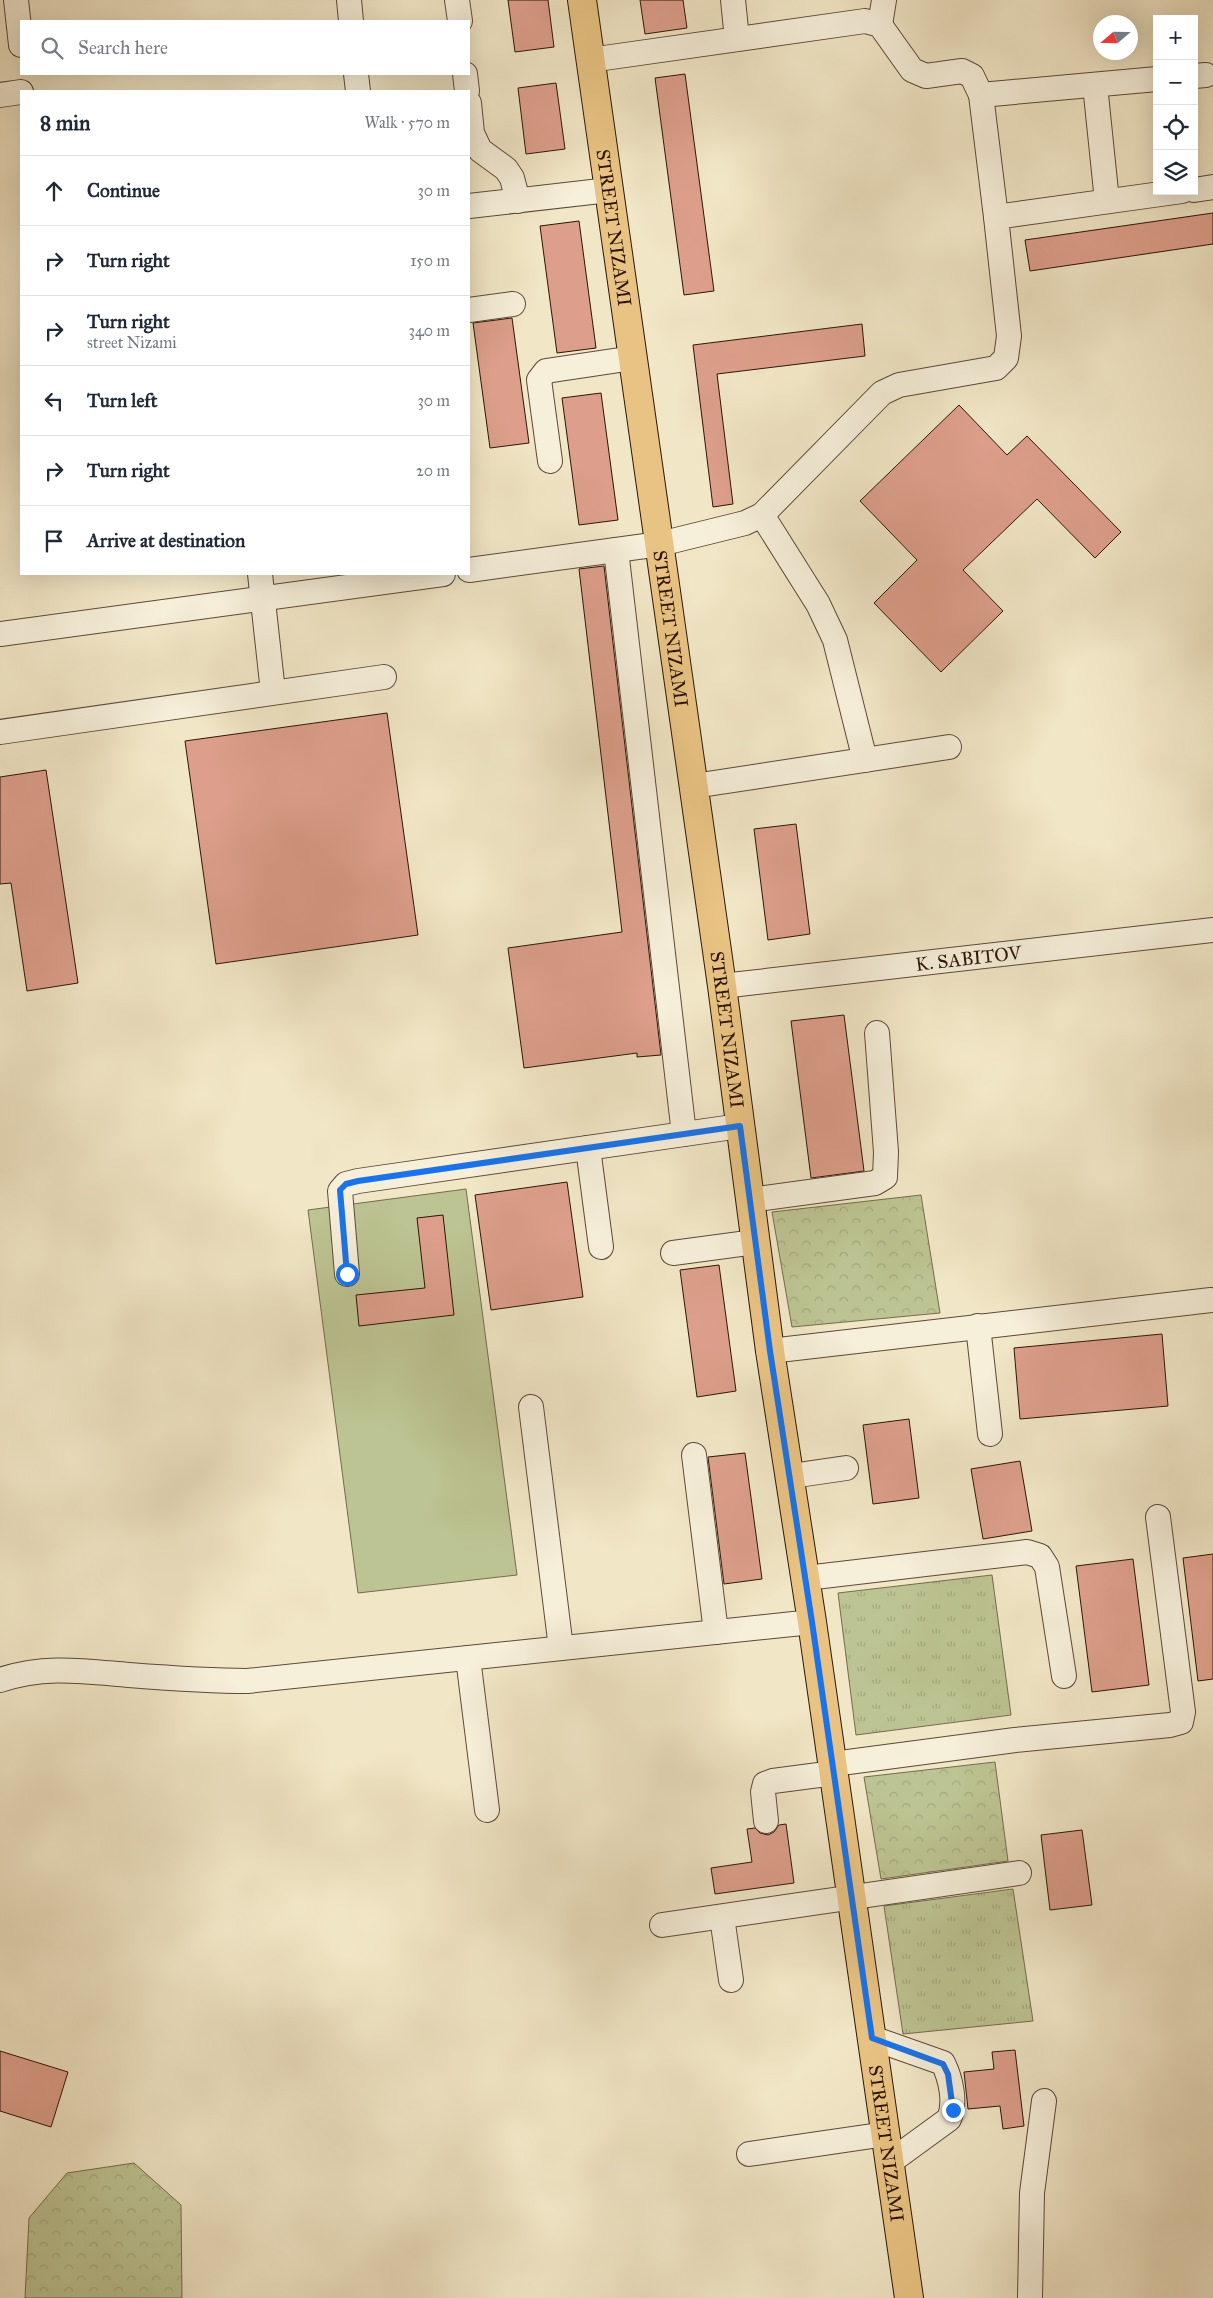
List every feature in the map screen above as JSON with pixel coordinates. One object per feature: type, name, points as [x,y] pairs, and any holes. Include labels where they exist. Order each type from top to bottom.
[{"type":"main road","name":"STREET NIZAMI","points":[[582,0],[722,986],[770,1351],[834,1768],[909,2298]]},
{"type":"street","points":[[16,0],[20,36]]},
{"type":"street","points":[[349,0],[351,20]]},
{"type":"street","points":[[457,0],[460,20]]},
{"type":"street","points":[[733,0],[737,39]]},
{"type":"street","points":[[880,25],[884,0]]},
{"type":"street","points":[[470,570],[660,544],[744,523],[762,515],[882,393],[899,385],[996,368],[1006,358],[1009,336],[996,217],[981,94],[972,76],[962,71],[926,76],[912,70],[880,25],[865,21],[590,60]]},
{"type":"street","points":[[24,75],[26,90]]},
{"type":"street","points":[[356,75],[358,90]]},
{"type":"street","points":[[466,75],[467,90]]},
{"type":"street","points":[[981,94],[1153,79]]},
{"type":"street","points":[[1095,85],[1108,202]]},
{"type":"street","points":[[0,95],[20,92]]},
{"type":"street","points":[[470,113],[472,133],[480,150],[506,169],[512,178],[518,201]]},
{"type":"street","points":[[1198,189],[1213,187]]},
{"type":"street","points":[[470,206],[609,190]]},
{"type":"street","points":[[996,217],[1155,195]]},
{"type":"street","points":[[470,310],[514,304]]},
{"type":"street","points":[[550,461],[539,380],[546,371],[633,358]]},
{"type":"street","points":[[762,515],[818,604],[834,640],[865,760]]},
{"type":"street","points":[[616,550],[684,1134]]},
{"type":"street","points":[[260,575],[273,692]]},
{"type":"street","points":[[0,634],[435,575]]},
{"type":"street","points":[[0,732],[384,677]]},
{"type":"street","points":[[694,786],[949,747]]},
{"type":"street","name":"K. SABITOV","points":[[722,986],[1213,930]]},
{"type":"street","points":[[750,1200],[875,1183],[885,1177],[886,1152],[877,1033]]},
{"type":"street","points":[[347,1274],[340,1190],[346,1184],[740,1126]]},
{"type":"street","points":[[588,1148],[601,1247]]},
{"type":"street","points":[[673,1253],[756,1242]]},
{"type":"street","points":[[770,1351],[1211,1300]]},
{"type":"street","points":[[978,1326],[990,1434]]},
{"type":"street","points":[[531,1407],[561,1648]]},
{"type":"street","points":[[694,1455],[716,1632]]},
{"type":"street","points":[[790,1476],[846,1468]]},
{"type":"street","points":[[766,1821],[763,1792],[765,1784],[773,1781],[834,1768],[1016,1740],[1170,1725],[1181,1722],[1183,1712],[1158,1517]]},
{"type":"street","points":[[806,1578],[1027,1552],[1040,1556],[1047,1567],[1064,1676]]},
{"type":"street","points":[[0,1680],[24,1672],[61,1670],[205,1681],[247,1681],[812,1622]]},
{"type":"street","points":[[468,1658],[487,1810]]},
{"type":"street","points":[[662,1925],[1019,1873]]},
{"type":"street","points":[[722,1917],[731,1980]]},
{"type":"street","points":[[872,2038],[943,2064],[948,2074],[953,2110],[949,2119],[890,2162]]},
{"type":"street","points":[[1030,2298],[1032,2193],[1044,2101]]},
{"type":"street","points":[[749,2154],[886,2134]]},
{"type":"green space","points":[[466,1189],[517,1575],[358,1593],[308,1210]]},
{"type":"green space","points":[[921,1195],[940,1313],[792,1327],[772,1212]]},
{"type":"green space","points":[[992,1575],[1011,1715],[856,1735],[838,1593]]},
{"type":"green space","points":[[995,1762],[1008,1861],[881,1879],[864,1777]]},
{"type":"green space","points":[[1013,1889],[1033,2021],[903,2034],[884,1906]]},
{"type":"green space","points":[[134,2163],[181,2205],[182,2298],[25,2298],[29,2218],[67,2173]]},
{"type":"building","points":[[508,0],[548,0],[554,47],[515,52]]},
{"type":"building","points":[[640,0],[683,0],[687,28],[645,34]]},
{"type":"building","points":[[685,74],[714,291],[684,295],[655,78]]},
{"type":"building","points":[[556,83],[565,149],[526,154],[518,88]]},
{"type":"building","points":[[1213,213],[1213,244],[1030,271],[1025,240]]},
{"type":"building","points":[[579,221],[596,348],[557,353],[540,226]]},
{"type":"building","points":[[512,318],[529,443],[490,448],[473,323]]},
{"type":"building","points":[[862,324],[865,356],[717,374],[733,504],[713,507],[693,345]]},
{"type":"building","points":[[601,393],[618,520],[579,525],[562,398]]},
{"type":"building","points":[[959,405],[1007,455],[1027,436],[1121,532],[1095,558],[1037,499],[963,570],[1003,611],[941,672],[874,603],[917,560],[860,501]]},
{"type":"building","points":[[604,566],[661,1055],[637,1057],[637,1053],[524,1068],[508,948],[622,932],[579,569]]},
{"type":"building","points":[[387,713],[418,935],[216,964],[185,741]]},
{"type":"building","points":[[46,770],[78,983],[27,991],[11,883],[0,884],[0,777]]},
{"type":"building","points":[[796,824],[810,934],[768,940],[754,829]]},
{"type":"building","points":[[844,1015],[864,1171],[811,1178],[791,1021]]},
{"type":"building","points":[[567,1182],[583,1297],[491,1310],[475,1195]]},
{"type":"building","points":[[443,1215],[454,1315],[359,1326],[356,1295],[425,1288],[417,1218]]},
{"type":"building","points":[[719,1265],[736,1391],[697,1397],[680,1270]]},
{"type":"building","points":[[1162,1334],[1168,1406],[1020,1419],[1014,1348]]},
{"type":"building","points":[[909,1419],[919,1498],[873,1504],[863,1425]]},
{"type":"building","points":[[745,1453],[762,1579],[724,1584],[708,1457]]},
{"type":"building","points":[[1020,1461],[1032,1531],[983,1539],[971,1469]]},
{"type":"building","points":[[1213,1554],[1213,1679],[1198,1681],[1183,1558]]},
{"type":"building","points":[[1133,1559],[1149,1685],[1092,1692],[1076,1566]]},
{"type":"building","points":[[786,1824],[794,1883],[715,1894],[711,1868],[752,1862],[747,1829],[755,1828],[760,1833],[768,1835],[774,1832],[779,1825]]},
{"type":"building","points":[[1082,1830],[1092,1905],[1050,1910],[1041,1835]]},
{"type":"building","points":[[1015,2050],[1024,2126],[1003,2129],[1000,2106],[968,2109],[964,2072],[994,2069],[992,2052]]},
{"type":"building","points":[[0,2051],[68,2072],[51,2127],[0,2111]]},
{"type":"route","points":[[347,1274],[340,1190],[346,1184],[740,1126],[770,1351],[812,1622],[872,2038],[943,2064],[948,2074],[953,2110]]}]
